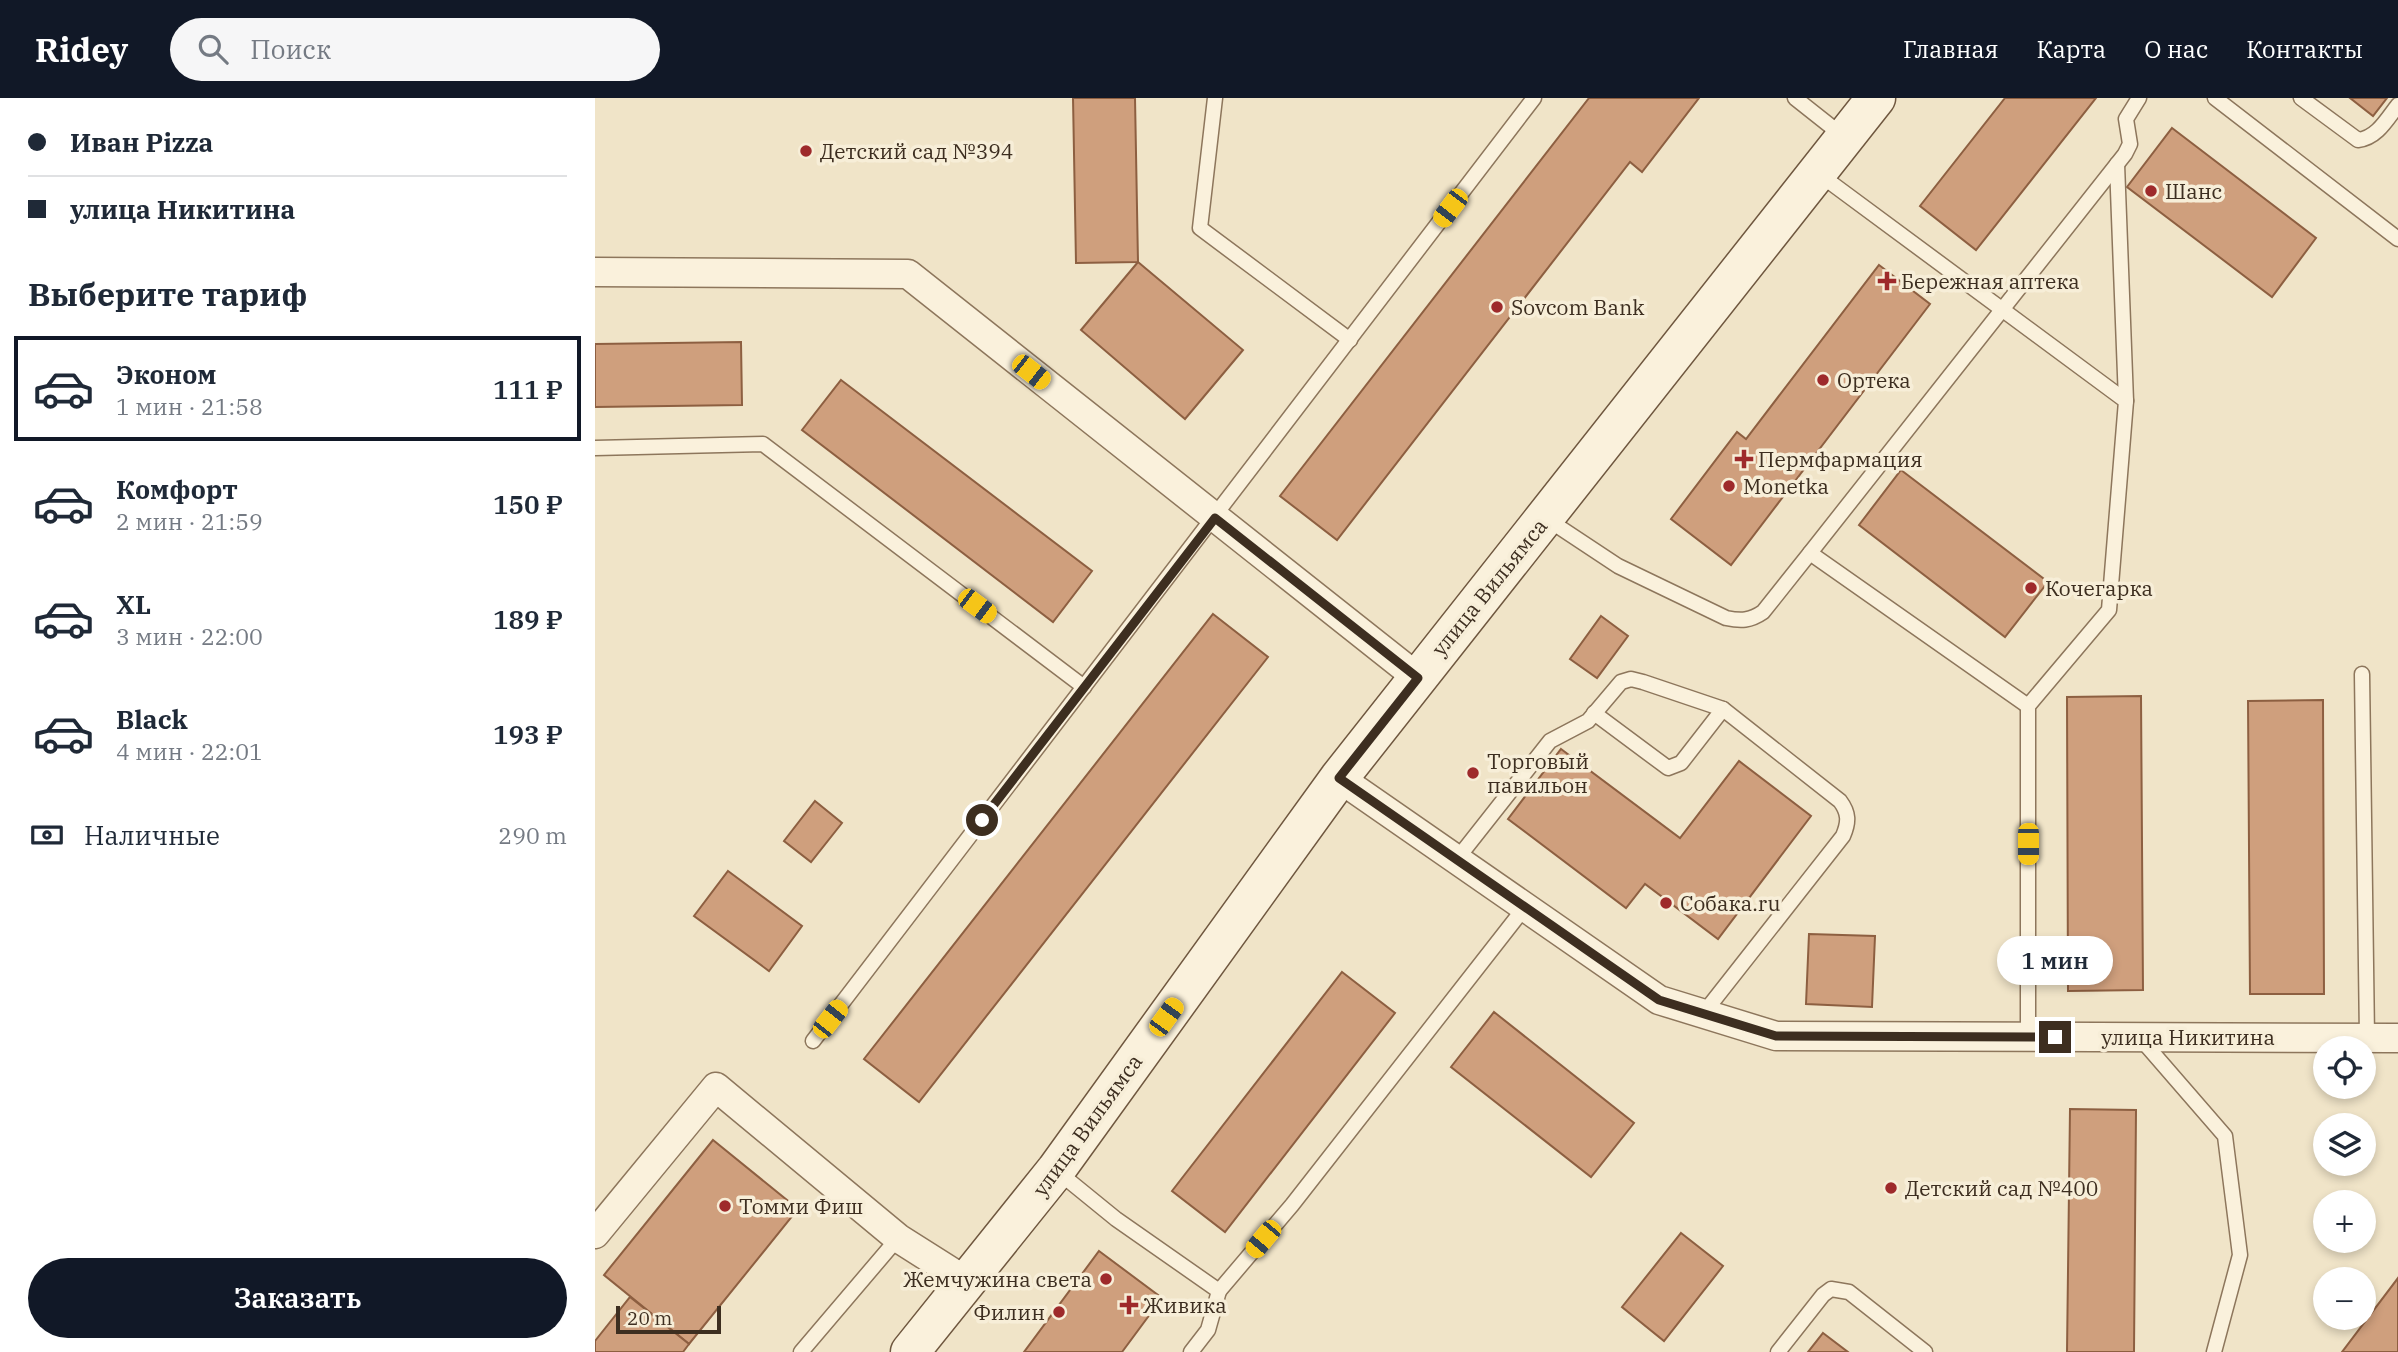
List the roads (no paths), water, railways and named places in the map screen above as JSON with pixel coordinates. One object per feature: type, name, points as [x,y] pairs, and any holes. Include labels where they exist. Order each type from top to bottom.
[{"type":"street","name":"улица Вильямса","points":[[910,1352],[1056,1170],[1339,778],[1876,98]]},
{"type":"street","points":[[595,272],[908,274],[1418,678]]},
{"type":"street","name":"улица Никитина","points":[[1339,778],[1659,1000],[1776,1036],[2313,1038]]},
{"type":"street","name":"улица Никитина","points":[[2376,1038],[2398,1038]]},
{"type":"street","points":[[595,1234],[716,1087],[898,1238],[966,1281]]},
{"type":"lane","points":[[1215,98],[1200,228],[1350,341]]},
{"type":"lane","points":[[813,1041],[1534,98]]},
{"type":"lane","points":[[1795,98],[1846,138]]},
{"type":"lane","points":[[1545,517],[1618,566],[1726,618],[1741,621],[1753,619],[1763,612],[2117,164],[2130,144],[2126,119],[2139,98]]},
{"type":"lane","points":[[2215,98],[2398,239]]},
{"type":"lane","points":[[2301,98],[2358,140],[2368,139],[2376,132],[2398,105]]},
{"type":"lane","points":[[2028,1037],[2028,706],[2109,610],[2126,401],[2117,164]]},
{"type":"lane","points":[[1818,173],[2126,401]]},
{"type":"lane","points":[[595,448],[763,444],[1084,687]]},
{"type":"lane","points":[[1810,553],[2028,706]]},
{"type":"lane","points":[[2362,674],[2367,1036]]},
{"type":"lane","points":[[1457,859],[1550,741],[1558,734],[1581,727],[1621,682],[1631,679],[1723,709],[1840,801],[1847,811],[1847,825],[1843,836],[1703,1014]]},
{"type":"lane","points":[[1594,713],[1668,768],[1681,763],[1723,709]]},
{"type":"lane","points":[[1191,1352],[1208,1330],[1219,1291],[1292,1205],[1525,907]]},
{"type":"lane","points":[[2139,1037],[2225,1136],[2240,1255],[2214,1352]]},
{"type":"lane","points":[[1056,1170],[1116,1219],[1219,1291]]},
{"type":"lane","points":[[801,1352],[898,1238]]},
{"type":"lane","points":[[1778,1352],[1823,1295],[1839,1289],[1849,1292],[1926,1352]]},
{"type":"place","name":"Детский сад №394","points":[[806,151]]},
{"type":"place","name":"Шанс","points":[[2151,191]]},
{"type":"place","name":"Бережная аптека","points":[[1887,281]]},
{"type":"place","name":"Sovcom Bank","points":[[1497,307]]},
{"type":"place","name":"Ортека","points":[[1823,380]]},
{"type":"place","name":"Пермфармация","points":[[1744,459]]},
{"type":"place","name":"Monetka","points":[[1729,486]]},
{"type":"place","name":"Кочегарка","points":[[2031,588]]},
{"type":"place","name":"Торговый павильон","points":[[1473,773]]},
{"type":"place","name":"Собака.ru","points":[[1666,903]]},
{"type":"place","name":"Детский сад №400","points":[[1891,1188]]},
{"type":"place","name":"Томми Фиш","points":[[725,1206]]},
{"type":"place","name":"Жемчужина света","points":[[1106,1279]]},
{"type":"place","name":"Живика","points":[[1129,1305]]},
{"type":"place","name":"Филин","points":[[1059,1312]]}]
